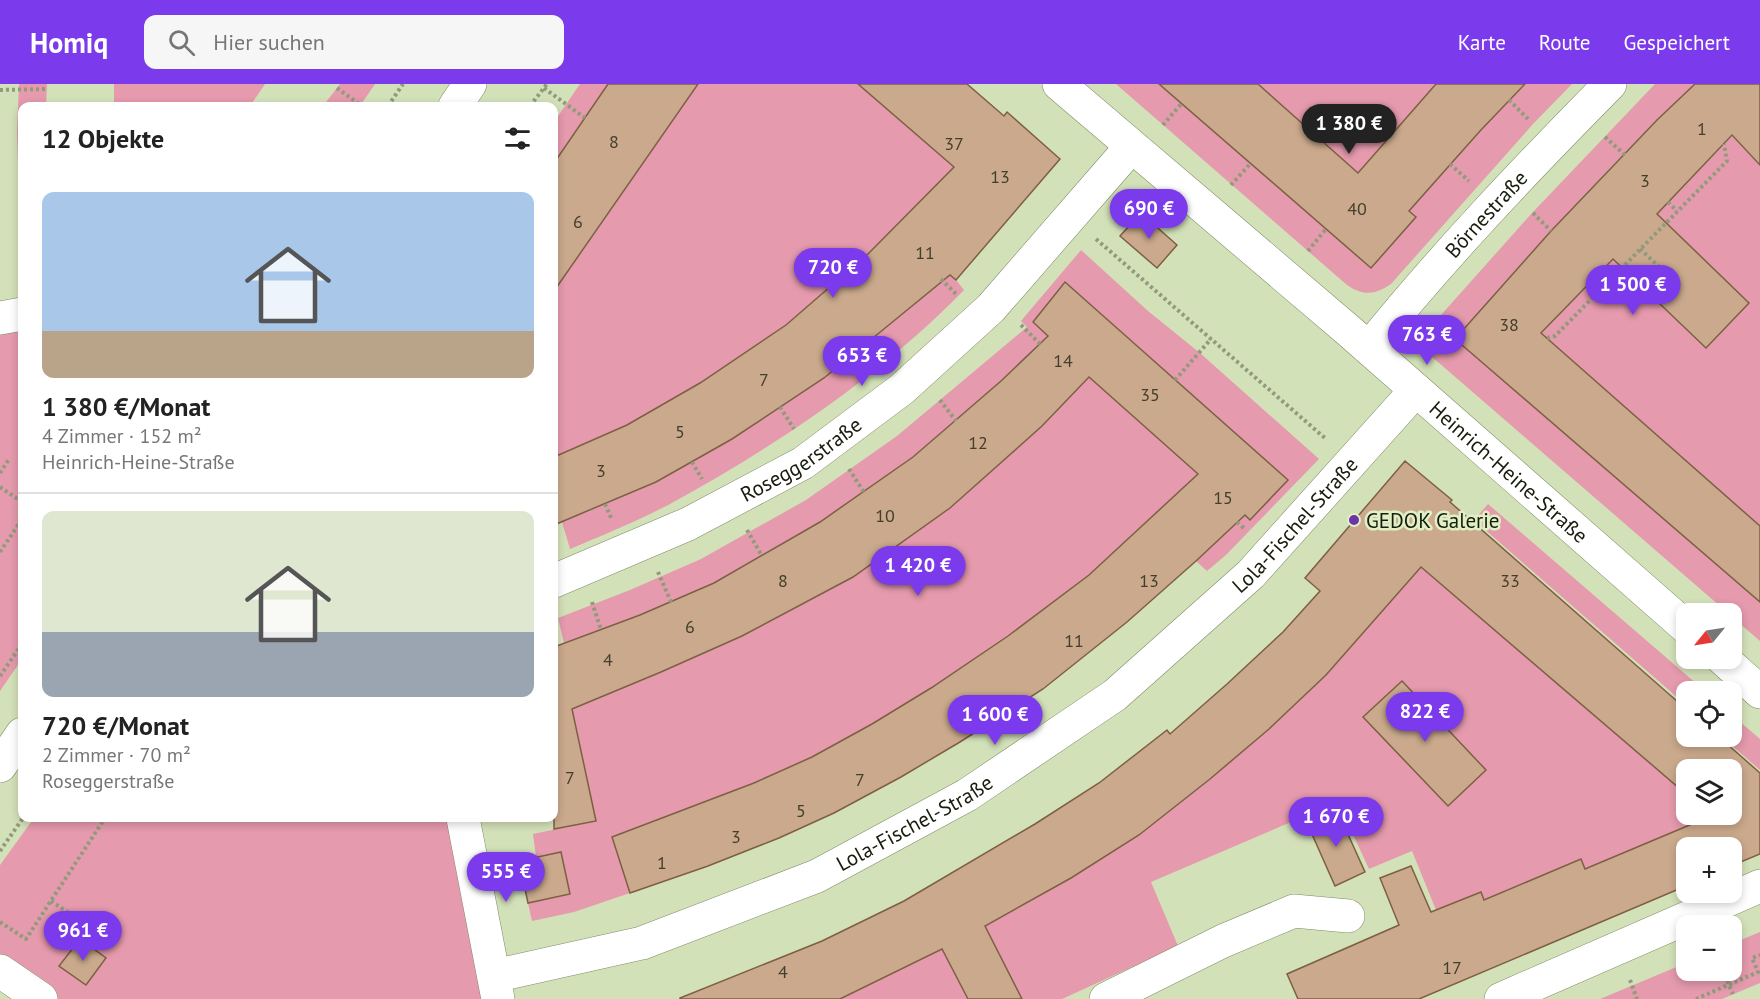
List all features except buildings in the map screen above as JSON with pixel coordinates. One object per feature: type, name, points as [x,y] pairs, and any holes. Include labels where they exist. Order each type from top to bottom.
[{"type":"street","points":[[458,102],[470,84]]},
{"type":"street","name":"Heinrich-Heine-Straße","points":[[1059,84],[1369,348],[1676,618]]},
{"type":"street","name":"Börnestraße","points":[[1369,348],[1458,242],[1610,84]]},
{"type":"street","name":"Roseggerstraße","points":[[558,578],[688,524],[803,463],[902,389],[991,309],[1131,147]]},
{"type":"street","points":[[0,318],[18,315]]},
{"type":"street","name":"Lola-Fischel-Straße","points":[[496,988],[642,943],[817,876],[968,795],[1115,694],[1251,574],[1416,390]]},
{"type":"street","points":[[1734,669],[1760,692]]},
{"type":"street","points":[[0,766],[18,740]]},
{"type":"street","points":[[464,822],[496,988]]},
{"type":"street","points":[[1501,999],[1760,886]]},
{"type":"street","points":[[1106,999],[1222,941],[1294,911],[1348,916]]},
{"type":"street","points":[[0,970],[41,999]]},
{"type":"path","points":[[391,102],[403,84]]},
{"type":"path","points":[[533,102],[545,86],[585,118]]},
{"type":"path","points":[[338,88],[357,102]]},
{"type":"path","points":[[0,90],[47,89]]},
{"type":"path","points":[[1509,100],[1533,124]]},
{"type":"path","points":[[1163,125],[1182,103]]},
{"type":"path","points":[[1604,136],[1625,155]]},
{"type":"path","points":[[1547,338],[1555,336],[1726,160],[1724,144]]},
{"type":"path","points":[[1231,185],[1251,163]]},
{"type":"path","points":[[1450,165],[1477,187]]},
{"type":"path","points":[[1668,202],[1677,211]]},
{"type":"path","points":[[1532,213],[1551,231]]},
{"type":"path","points":[[1071,216],[1352,462]]},
{"type":"path","points":[[1308,251],[1326,229]]},
{"type":"path","points":[[1640,249],[1668,274]]},
{"type":"path","points":[[1595,277],[1604,287]]},
{"type":"path","points":[[1175,380],[1211,339]]},
{"type":"path","points":[[0,473],[9,459]]},
{"type":"path","points":[[0,487],[18,499]]},
{"type":"path","points":[[0,552],[18,525]]},
{"type":"path","points":[[0,676],[18,650]]},
{"type":"path","points":[[0,851],[20,822]]},
{"type":"path","points":[[0,922],[26,939],[102,822]]},
{"type":"path","points":[[51,901],[93,929]]},
{"type":"path","points":[[1696,999],[1758,972],[1752,958],[1760,955]]},
{"type":"path","points":[[1727,981],[1732,994]]},
{"type":"shaded area","points":[[19,84],[47,84],[46,102],[18,102]]},
{"type":"shaded area","points":[[114,84],[265,84],[253,102],[114,102]]},
{"type":"shaded area","points":[[340,84],[375,84],[363,102],[326,102]]},
{"type":"shaded area","points":[[580,84],[608,84],[558,157],[558,116]]},
{"type":"shaded area","points":[[698,84],[858,84],[958,170],[868,254],[786,325],[700,383],[627,425],[558,455],[558,285]]},
{"type":"shaded area","points":[[1116,84],[1160,84],[1371,268],[1415,217],[1409,211],[1480,131],[1526,84],[1572,84],[1533,124],[1391,284],[1369,293],[1358,291],[1347,285]]},
{"type":"shaded area","points":[[1258,84],[1436,84],[1355,177],[1326,152],[1330,147]]},
{"type":"shaded area","points":[[1655,84],[1695,84],[1572,208],[1455,339],[1760,602],[1760,641],[1742,625],[1742,603],[1716,603],[1416,343],[1532,213]]},
{"type":"shaded area","points":[[18,108],[18,164],[17,132]]},
{"type":"shaded area","points":[[1732,136],[1760,165],[1760,526],[1541,334]]},
{"type":"shaded area","points":[[1081,250],[1319,459],[1226,555],[1207,571],[1196,561],[1245,515],[1250,520],[1288,480],[1065,282],[1033,322],[1048,336],[1001,381],[913,457],[820,522],[714,583],[640,615],[564,643],[558,618],[701,559],[806,500],[897,436],[1027,327],[1021,321]]},
{"type":"shaded area","points":[[947,272],[964,290],[931,322],[862,381],[787,434],[710,482],[633,522],[570,549],[562,522],[655,483],[733,438],[827,376],[915,304]]},
{"type":"shaded area","points":[[18,311],[18,665],[0,691],[0,314]]},
{"type":"shaded area","points":[[1089,377],[1198,474],[1089,575],[1008,636],[931,688],[812,757],[754,783],[612,837],[630,893],[574,912],[532,921],[528,903],[570,893],[561,853],[536,857],[533,834],[596,821],[571,709],[743,636],[853,577],[950,508],[1042,426]]},
{"type":"shaded area","points":[[1488,504],[1676,666],[1676,669],[1679,669],[1693,681],[1676,681],[1676,696],[1474,520]]},
{"type":"shaded area","points":[[1407,555],[1676,785],[1676,825],[1690,825],[1585,869],[1484,900],[1480,892],[1436,910],[1412,851],[1369,869],[1338,802],[1151,882],[1178,946],[1062,999],[1022,999],[960,984],[968,999],[839,999],[1006,915],[1139,835],[1269,729],[1326,675],[1392,600]]},
{"type":"shaded area","points":[[1742,723],[1760,739],[1760,770],[1734,747],[1742,747]]},
{"type":"shaded area","points":[[31,822],[464,822],[498,999],[41,999],[0,971],[0,865]]},
{"type":"shaded area","points":[[1760,932],[1760,983],[1722,999],[1600,999],[1676,967],[1676,981],[1742,981],[1742,939]]},
{"type":"place","name":"GEDOK Galerie","points":[[1354,520]]}]
